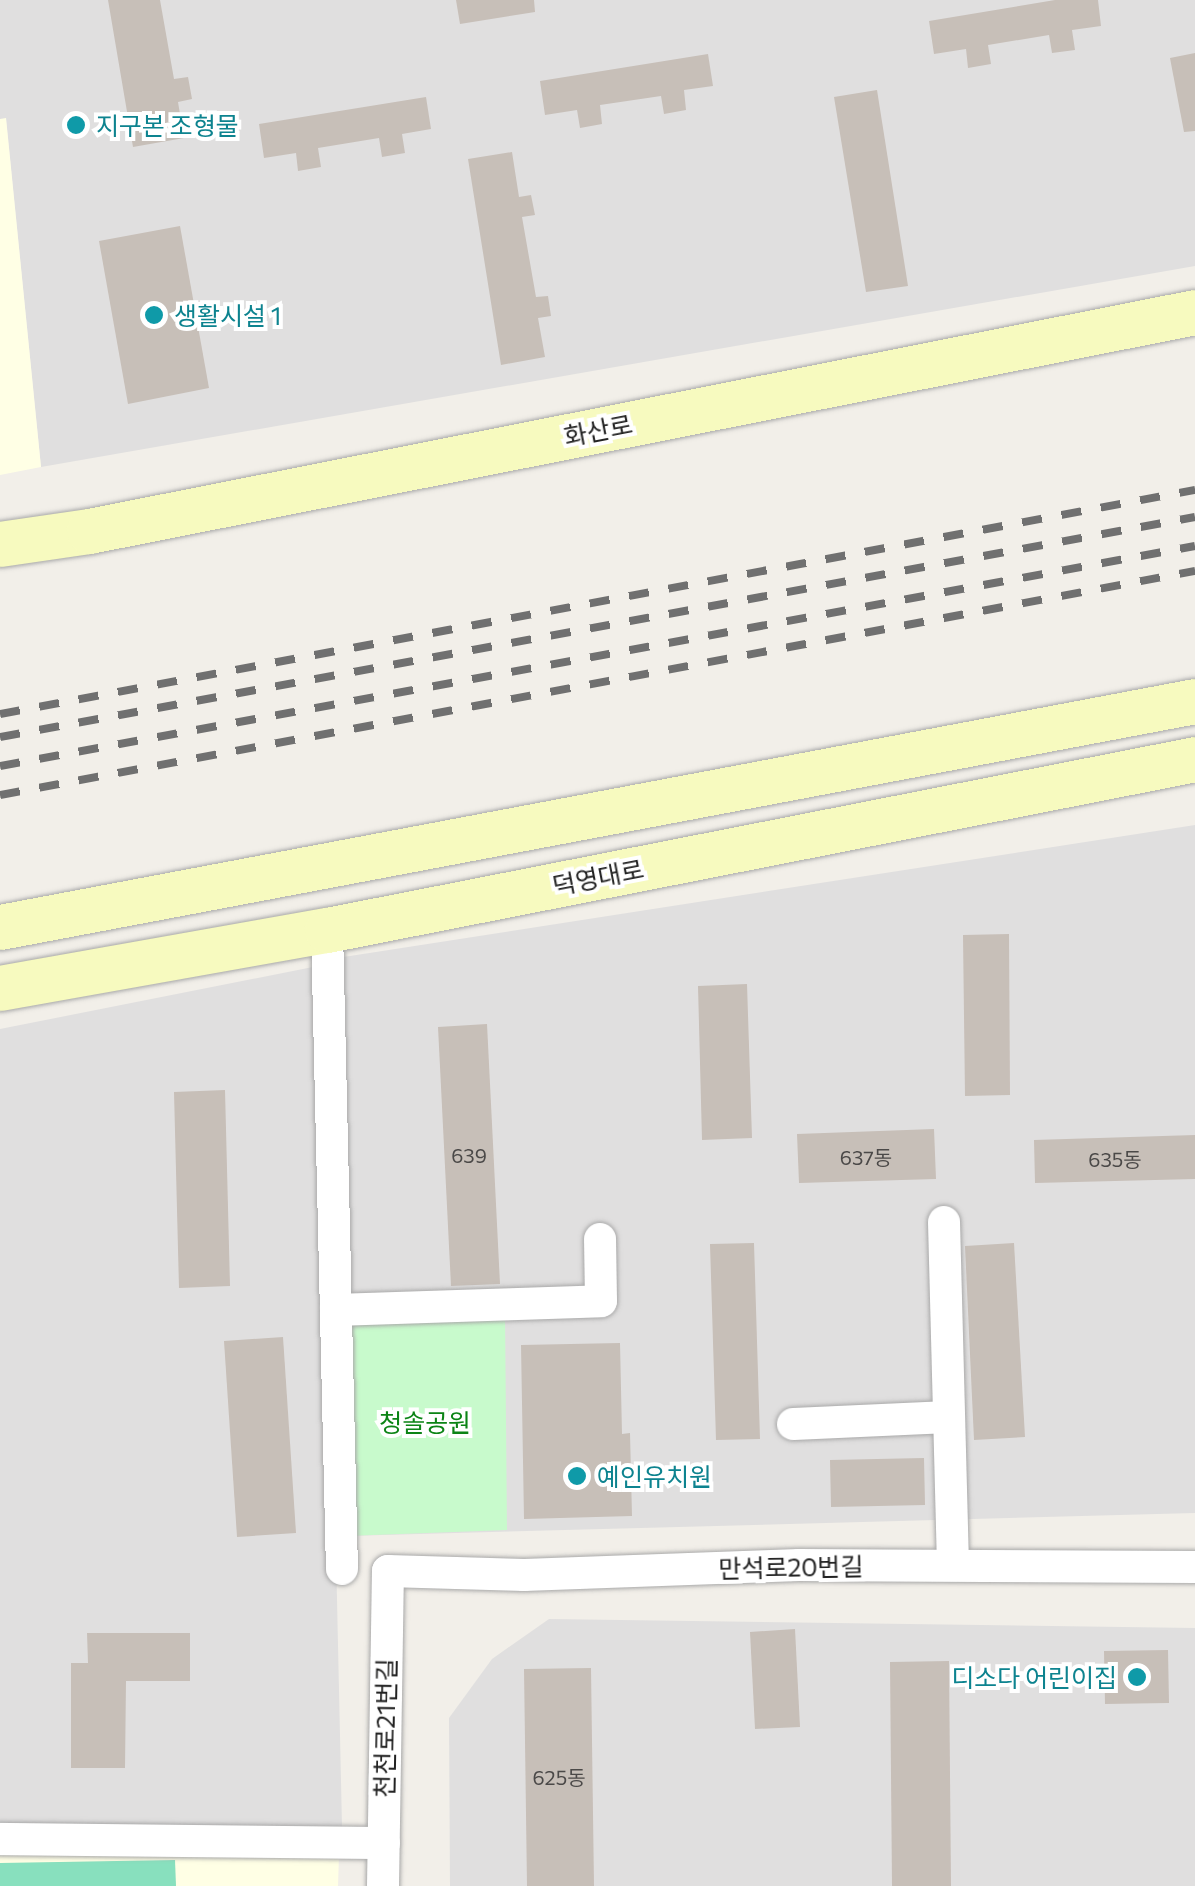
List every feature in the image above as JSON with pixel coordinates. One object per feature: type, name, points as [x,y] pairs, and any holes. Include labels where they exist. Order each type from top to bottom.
[{"type":"main road","name":"화산로","points":[[0,544],[90,531],[1195,312]]},
{"type":"main road","points":[[0,926],[1195,701]]},
{"type":"main road","name":"덕영대로","points":[[0,988],[327,930],[1195,760]]},
{"type":"street","points":[[327,930],[342,1569]]},
{"type":"street","points":[[944,1222],[953,1566]]},
{"type":"street","points":[[336,1310],[601,1301],[600,1239]]},
{"type":"street","points":[[793,1424],[949,1418]]},
{"type":"street","name":"만석로20번길","points":[[388,1571],[524,1575],[799,1565],[1195,1566]]},
{"type":"street","name":"천천로21번길","points":[[383,1886],[388,1571]]},
{"type":"street","points":[[0,1839],[384,1843]]},
{"type":"shaded area","points":[[0,0],[1195,0],[1195,266],[41,467],[6,119],[0,119]]},
{"type":"shaded area","points":[[6,118],[41,467],[0,475],[0,119]]},
{"type":"shaded area","points":[[1195,825],[1195,1513],[346,1536],[337,958]]},
{"type":"shaded area","points":[[323,965],[342,1827],[0,1828],[0,1029]]},
{"type":"shaded area","points":[[549,1619],[1195,1628],[1195,1886],[450,1886],[449,1718],[492,1659]]},
{"type":"shaded area","points":[[0,1850],[339,1855],[338,1886],[0,1886]]},
{"type":"green space","name":"청솔공원","points":[[505,1313],[507,1530],[346,1536],[342,1314]]},
{"type":"green space","points":[[175,1860],[176,1886],[0,1886],[0,1863]]},
{"type":"building","points":[[108,0],[160,0],[174,79],[188,77],[192,99],[178,102],[184,138],[133,147]]},
{"type":"building","points":[[456,0],[534,0],[535,12],[460,24]]},
{"type":"building","points":[[1055,0],[1098,0],[1101,26],[1072,30],[1075,50],[1052,53],[1049,35],[988,45],[991,64],[968,68],[966,49],[934,54],[929,21]]},
{"type":"building","points":[[1195,53],[1195,131],[1184,132],[1170,58]]},
{"type":"building","points":[[708,54],[713,86],[684,90],[686,110],[664,114],[661,96],[600,105],[602,124],[580,128],[577,110],[545,115],[540,81]]},
{"type":"building","points":[[877,90],[908,286],[866,292],[834,97]]},
{"type":"building","points":[[426,97],[431,129],[402,134],[405,153],[382,157],[379,138],[318,148],[321,167],[298,171],[296,153],[264,158],[259,124]]},
{"type":"building","points":[[512,152],[519,197],[531,195],[535,215],[522,217],[536,297],[548,296],[551,316],[538,318],[545,357],[501,365],[468,159]]},
{"type":"building","name":"생활시설 1","points":[[180,226],[209,388],[128,404],[99,241]]},
{"type":"building","points":[[1009,934],[1010,1095],[965,1096],[963,935]]},
{"type":"building","points":[[747,984],[752,1138],[702,1140],[698,986]]},
{"type":"building","points":[[487,1024],[500,1284],[451,1286],[438,1027]]},
{"type":"building","points":[[225,1090],[230,1286],[179,1288],[174,1092]]},
{"type":"building","points":[[934,1129],[936,1179],[799,1183],[797,1134]]},
{"type":"building","points":[[1195,1135],[1195,1179],[1035,1183],[1034,1140]]},
{"type":"building","points":[[754,1243],[760,1439],[716,1440],[710,1244]]},
{"type":"building","points":[[1014,1243],[1025,1437],[974,1440],[965,1246]]},
{"type":"building","points":[[283,1337],[296,1533],[237,1537],[224,1341]]},
{"type":"building","points":[[620,1343],[622,1434],[630,1433],[632,1516],[524,1519],[521,1345]]},
{"type":"building","points":[[924,1458],[925,1505],[831,1507],[830,1460]]},
{"type":"building","points":[[795,1629],[800,1727],[755,1729],[750,1632]]},
{"type":"building","points":[[87,1633],[190,1633],[190,1681],[126,1681],[125,1768],[71,1768],[71,1663],[88,1663]]},
{"type":"building","name":"디소다 어린이집","points":[[1168,1650],[1169,1703],[1105,1704],[1104,1651]]},
{"type":"building","points":[[949,1661],[951,1886],[892,1886],[890,1662]]},
{"type":"building","points":[[591,1668],[594,1886],[527,1886],[524,1669]]},
{"type":"railway","points":[[0,714],[1195,490]]},
{"type":"railway","points":[[0,737],[1195,517]]},
{"type":"railway","points":[[0,766],[1195,546]]},
{"type":"railway","points":[[0,795],[1195,571]]},
{"type":"place","name":"지구본 조형물","points":[[76,125]]},
{"type":"place","name":"생활시설 1","points":[[154,315]]},
{"type":"place","name":"예인유치원","points":[[577,1476]]},
{"type":"place","name":"디소다 어린이집","points":[[1137,1677]]}]
